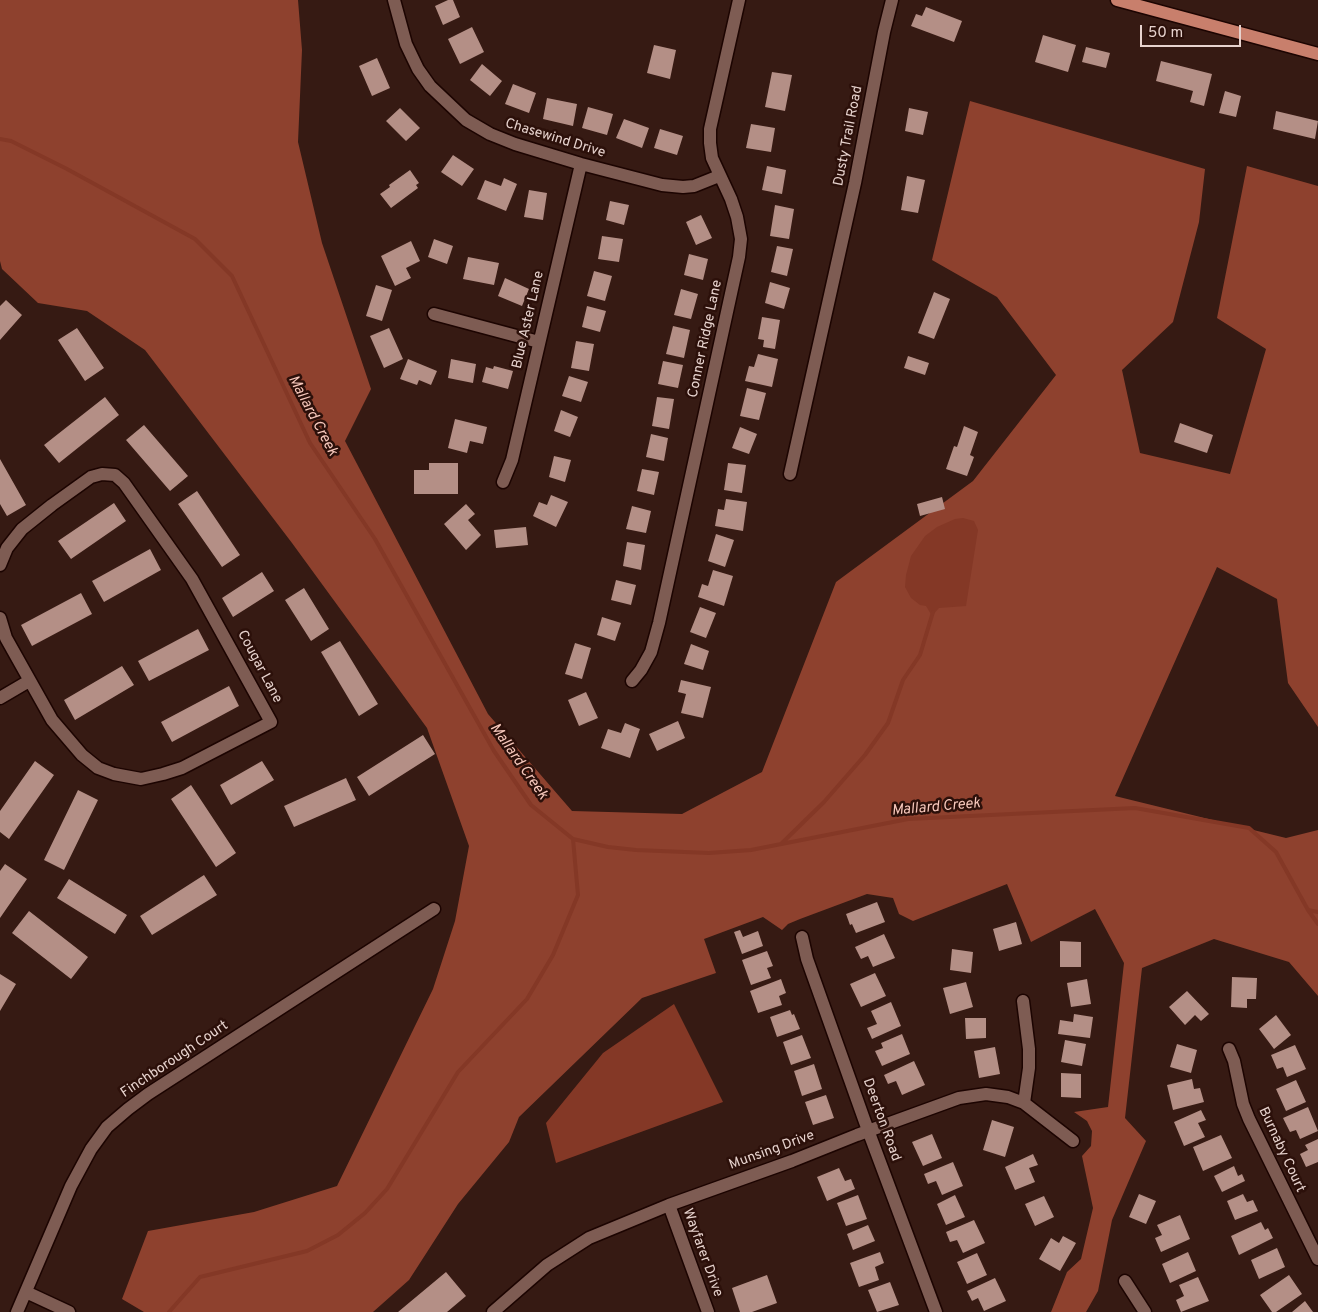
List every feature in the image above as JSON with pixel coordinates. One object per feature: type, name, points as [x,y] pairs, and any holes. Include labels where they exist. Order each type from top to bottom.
[{"type":"main road","points":[[1117,0],[1318,54]]},
{"type":"street","name":"Chasewind Drive","points":[[394,0],[406,44],[418,69],[430,86],[466,120],[490,134],[515,144],[581,164],[662,185],[694,186],[719,176]]},
{"type":"street","name":"Conner Ridge Lane","points":[[632,681],[651,652],[659,623],[739,257],[741,239],[737,218],[731,199],[712,158],[710,129],[739,0]]},
{"type":"street","name":"Dusty Trail Road","points":[[790,474],[855,183],[892,0]]},
{"type":"street","name":"Blue Aster Lane","points":[[502,482],[512,460],[581,164]]},
{"type":"street","points":[[434,314],[540,342]]},
{"type":"street","name":"Cougar Lane","points":[[0,565],[7,548],[22,529],[52,505],[91,477],[102,474],[114,475],[124,483],[192,579],[271,722],[182,768],[163,774],[140,779],[98,768],[82,755],[52,720],[6,638],[0,618]]},
{"type":"street","points":[[0,698],[29,681]]},
{"type":"street","name":"Finchborough Court","points":[[16,1312],[71,1186],[90,1149],[107,1127],[128,1108],[148,1094],[434,909]]},
{"type":"street","name":"Deerton Road","points":[[802,937],[807,959],[868,1130],[936,1312]]},
{"type":"street","points":[[1023,1001],[1029,1049],[1029,1068],[1024,1103]]},
{"type":"street","name":"Burnaby Court","points":[[1230,1049],[1248,1120],[1318,1260]]},
{"type":"street","name":"Munsing Drive","points":[[493,1312],[547,1265],[589,1238],[669,1204],[792,1161],[868,1130],[959,1098],[986,1094],[1008,1097],[1024,1103],[1073,1141]]},
{"type":"street","name":"Wayfarer Drive","points":[[669,1204],[708,1312]]},
{"type":"street","points":[[1125,1281],[1145,1312]]},
{"type":"street","points":[[26,1292],[69,1312]]},
{"type":"shaded area","points":[[0,0],[298,0],[302,50],[298,142],[322,243],[371,389],[345,441],[488,714],[572,811],[682,814],[762,772],[836,582],[973,481],[1056,375],[997,297],[932,260],[970,101],[1205,169],[1199,222],[1173,322],[1122,370],[1140,453],[1230,474],[1266,349],[1217,318],[1247,166],[1318,186],[1318,727],[1288,683],[1277,599],[1217,567],[1115,796],[1286,838],[1318,830],[1318,996],[1289,962],[1214,939],[1142,968],[1125,1118],[1146,1141],[1112,1220],[1098,1291],[1086,1312],[1051,1312],[1067,1272],[1081,1259],[1093,1208],[1082,1156],[1091,1146],[1092,1131],[1087,1121],[1074,1112],[1108,1107],[1124,963],[1095,909],[1031,942],[1007,884],[913,921],[899,914],[893,898],[867,894],[788,924],[782,930],[763,917],[704,939],[716,973],[642,998],[519,1117],[509,1142],[458,1204],[409,1280],[373,1312],[144,1312],[122,1299],[148,1231],[254,1212],[337,1186],[433,989],[455,921],[469,846],[427,728],[292,543],[145,350],[87,311],[38,303],[2,269],[0,261]]},
{"type":"shaded area","points":[[963,518],[974,521],[978,530],[966,606],[939,608],[932,616],[926,606],[920,605],[911,598],[905,587],[911,556],[925,536],[937,527],[955,519]]},
{"type":"shaded area","points":[[674,1004],[723,1102],[556,1163],[546,1123],[603,1053]]},
{"type":"building","points":[[448,0],[453,0],[460,17],[443,25],[435,6]]},
{"type":"building","points":[[926,7],[962,21],[954,42],[911,26],[916,14],[922,16]]},
{"type":"building","points":[[472,27],[484,52],[460,64],[448,39]]},
{"type":"building","points":[[1043,35],[1076,45],[1068,72],[1035,62]]},
{"type":"building","points":[[654,45],[676,50],[670,79],[647,73]]},
{"type":"building","points":[[1086,47],[1110,53],[1106,68],[1082,62]]},
{"type":"building","points":[[377,58],[390,88],[372,96],[359,66]]},
{"type":"building","points":[[1161,61],[1212,74],[1204,106],[1190,102],[1193,91],[1156,81]]},
{"type":"building","points":[[482,64],[502,81],[490,96],[470,80]]},
{"type":"building","points":[[772,72],[792,75],[785,111],[765,107]]},
{"type":"building","points":[[513,84],[536,93],[529,113],[505,104]]},
{"type":"building","points":[[1225,91],[1241,96],[1236,117],[1219,113]]},
{"type":"building","points":[[547,98],[577,104],[573,126],[543,119]]},
{"type":"building","points":[[588,107],[613,114],[607,135],[582,128]]},
{"type":"building","points":[[400,108],[420,128],[406,141],[386,121]]},
{"type":"building","points":[[909,108],[928,112],[923,135],[905,131]]},
{"type":"building","points":[[1276,111],[1318,121],[1315,139],[1273,129]]},
{"type":"building","points":[[624,119],[649,128],[642,148],[616,138]]},
{"type":"building","points":[[751,124],[775,128],[771,152],[746,148]]},
{"type":"building","points":[[660,129],[683,136],[677,155],[654,148]]},
{"type":"building","points":[[453,155],[474,169],[462,186],[441,172]]},
{"type":"building","points":[[767,166],[786,170],[782,194],[762,190]]},
{"type":"building","points":[[410,170],[419,183],[416,185],[418,188],[391,208],[380,194]]},
{"type":"building","points":[[907,176],[925,180],[918,213],[901,210]]},
{"type":"building","points":[[504,178],[517,184],[506,211],[477,199],[485,180],[501,186]]},
{"type":"building","points":[[529,190],[547,193],[543,220],[524,217]]},
{"type":"building","points":[[610,201],[629,205],[624,225],[606,220]]},
{"type":"building","points":[[775,205],[794,209],[789,239],[770,236]]},
{"type":"building","points":[[701,215],[712,238],[696,245],[686,222]]},
{"type":"building","points":[[602,236],[623,239],[619,262],[598,259]]},
{"type":"building","points":[[434,239],[453,246],[447,264],[428,257]]},
{"type":"building","points":[[411,241],[420,261],[406,268],[411,278],[395,286],[381,256]]},
{"type":"building","points":[[777,246],[793,249],[787,276],[771,272]]},
{"type":"building","points":[[689,254],[708,259],[703,280],[684,275]]},
{"type":"building","points":[[468,257],[499,263],[494,285],[463,279]]},
{"type":"building","points":[[594,271],[612,276],[605,301],[587,296]]},
{"type":"building","points":[[505,278],[529,289],[522,306],[498,296]]},
{"type":"building","points":[[770,282],[790,288],[784,309],[765,303]]},
{"type":"building","points":[[376,285],[392,290],[382,321],[366,316]]},
{"type":"building","points":[[681,289],[698,294],[691,319],[674,315]]},
{"type":"building","points":[[934,292],[950,299],[934,339],[918,333]]},
{"type":"building","points":[[6,300],[22,315],[0,340],[0,306]]},
{"type":"building","points":[[587,306],[606,311],[600,332],[582,327]]},
{"type":"building","points":[[762,317],[780,320],[775,349],[763,347],[764,340],[758,339]]},
{"type":"building","points":[[673,326],[690,330],[684,358],[666,354]]},
{"type":"building","points":[[77,328],[104,368],[85,381],[58,340]]},
{"type":"building","points":[[389,328],[403,359],[384,368],[370,336]]},
{"type":"building","points":[[576,341],[594,344],[589,371],[571,368]]},
{"type":"building","points":[[758,354],[778,359],[772,387],[745,381],[749,366],[754,367]]},
{"type":"building","points":[[908,356],[929,363],[925,375],[904,368]]},
{"type":"building","points":[[408,359],[437,371],[431,385],[419,380],[417,385],[400,379]]},
{"type":"building","points":[[451,359],[476,364],[473,383],[448,378]]},
{"type":"building","points":[[663,361],[683,365],[678,388],[658,384]]},
{"type":"building","points":[[494,366],[513,371],[508,389],[482,382],[486,367],[493,369]]},
{"type":"building","points":[[569,376],[588,382],[581,402],[562,396]]},
{"type":"building","points":[[747,388],[766,393],[759,420],[740,416]]},
{"type":"building","points":[[105,397],[119,415],[59,463],[44,445]]},
{"type":"building","points":[[657,397],[674,399],[669,429],[652,426]]},
{"type":"building","points":[[561,410],[578,417],[570,437],[554,431]]},
{"type":"building","points":[[455,419],[487,427],[483,444],[470,441],[467,453],[448,448]]},
{"type":"building","points":[[1180,423],[1213,435],[1207,453],[1174,442]]},
{"type":"building","points":[[144,425],[188,476],[170,491],[126,440]]},
{"type":"building","points":[[964,426],[978,432],[970,455],[974,457],[967,476],[946,469],[954,446],[957,447]]},
{"type":"building","points":[[740,427],[757,434],[749,454],[732,448]]},
{"type":"building","points":[[651,434],[668,438],[664,461],[646,457]]},
{"type":"building","points":[[554,456],[571,460],[565,482],[549,477]]},
{"type":"building","points":[[0,459],[26,505],[7,516],[0,504]]},
{"type":"building","points":[[429,463],[458,463],[458,494],[414,494],[414,470],[429,470]]},
{"type":"building","points":[[728,463],[746,465],[742,493],[724,490]]},
{"type":"building","points":[[642,469],[659,472],[654,495],[637,491]]},
{"type":"building","points":[[197,491],[240,555],[222,567],[178,504]]},
{"type":"building","points":[[551,495],[568,502],[556,527],[533,516],[539,502],[547,505]]},
{"type":"building","points":[[942,497],[945,509],[920,516],[917,504]]},
{"type":"building","points":[[726,499],[747,502],[743,531],[715,526],[718,509],[724,510]]},
{"type":"building","points":[[114,503],[126,521],[71,559],[58,541]]},
{"type":"building","points":[[466,504],[475,514],[468,520],[481,535],[466,550],[444,524]]},
{"type":"building","points":[[632,506],[651,511],[646,533],[626,529]]},
{"type":"building","points":[[526,527],[528,545],[496,548],[494,530]]},
{"type":"building","points":[[716,534],[734,540],[725,567],[708,561]]},
{"type":"building","points":[[627,542],[645,545],[641,570],[623,566]]},
{"type":"building","points":[[150,549],[161,570],[104,602],[92,581]]},
{"type":"building","points":[[713,570],[733,576],[724,606],[698,597],[702,584],[708,586]]},
{"type":"building","points":[[262,572],[274,591],[233,617],[222,598]]},
{"type":"building","points":[[616,580],[636,585],[631,605],[611,600]]},
{"type":"building","points":[[304,588],[329,629],[311,641],[285,600]]},
{"type":"building","points":[[81,593],[92,614],[32,646],[21,625]]},
{"type":"building","points":[[700,607],[716,613],[706,638],[690,632]]},
{"type":"building","points":[[602,617],[621,623],[615,641],[597,635]]},
{"type":"building","points":[[198,629],[209,650],[149,681],[138,661]]},
{"type":"building","points":[[340,641],[378,704],[359,716],[321,652]]},
{"type":"building","points":[[575,643],[591,648],[582,679],[565,674]]},
{"type":"building","points":[[691,644],[709,651],[703,670],[684,664]]},
{"type":"building","points":[[122,666],[134,685],[75,720],[64,700]]},
{"type":"building","points":[[681,680],[711,687],[703,718],[681,713],[686,694],[678,692]]},
{"type":"building","points":[[229,686],[239,706],[172,742],[161,722]]},
{"type":"building","points":[[586,692],[598,718],[579,726],[568,700]]},
{"type":"building","points":[[678,721],[685,738],[657,751],[649,734]]},
{"type":"building","points":[[625,723],[640,729],[630,758],[601,748],[608,729],[621,733]]},
{"type":"building","points":[[423,735],[435,754],[369,796],[357,777]]},
{"type":"building","points":[[35,761],[54,775],[9,839],[0,832],[0,811]]},
{"type":"building","points":[[262,761],[274,780],[231,805],[220,785]]},
{"type":"building","points":[[346,778],[356,800],[294,827],[284,806]]},
{"type":"building","points":[[191,785],[236,853],[216,867],[171,799]]},
{"type":"building","points":[[78,790],[98,800],[64,870],[44,860]]},
{"type":"building","points":[[5,864],[27,879],[0,918],[0,871]]},
{"type":"building","points":[[204,875],[217,895],[152,935],[140,916]]},
{"type":"building","points":[[69,879],[127,915],[115,934],[57,898]]},
{"type":"building","points":[[877,902],[885,922],[856,933],[852,924],[850,925],[846,914]]},
{"type":"building","points":[[29,911],[88,957],[71,979],[12,933]]},
{"type":"building","points":[[1016,922],[1022,944],[999,951],[993,929]]},
{"type":"building","points":[[740,930],[743,937],[758,931],[763,946],[742,954],[734,932]]},
{"type":"building","points":[[884,934],[895,958],[873,967],[868,956],[861,959],[855,947]]},
{"type":"building","points":[[1060,941],[1081,942],[1081,967],[1060,967]]},
{"type":"building","points":[[952,949],[973,952],[971,973],[950,970]]},
{"type":"building","points":[[767,951],[773,966],[767,968],[771,978],[751,985],[742,960]]},
{"type":"building","points":[[875,973],[886,996],[861,1007],[850,984]]},
{"type":"building","points":[[0,974],[16,984],[0,1011]]},
{"type":"building","points":[[1232,977],[1257,978],[1256,999],[1247,999],[1247,1008],[1231,1007]]},
{"type":"building","points":[[781,979],[786,993],[779,996],[782,1005],[758,1013],[750,991]]},
{"type":"building","points":[[1087,979],[1091,1004],[1071,1007],[1067,983]]},
{"type":"building","points":[[966,982],[973,1007],[950,1014],[943,988]]},
{"type":"building","points":[[1187,991],[1209,1014],[1201,1021],[1195,1015],[1185,1025],[1169,1007]]},
{"type":"building","points":[[891,1002],[901,1026],[872,1039],[867,1028],[877,1024],[871,1011]]},
{"type":"building","points":[[790,1010],[792,1015],[794,1014],[800,1029],[777,1037],[770,1017]]},
{"type":"building","points":[[1074,1014],[1093,1017],[1090,1038],[1058,1034],[1060,1020],[1073,1022]]},
{"type":"building","points":[[1276,1015],[1291,1035],[1274,1049],[1259,1029]]},
{"type":"building","points":[[965,1018],[986,1018],[986,1038],[966,1039]]},
{"type":"building","points":[[902,1034],[910,1054],[882,1066],[875,1051],[883,1048],[881,1043]]},
{"type":"building","points":[[802,1035],[811,1058],[791,1065],[783,1042]]},
{"type":"building","points":[[1065,1040],[1086,1044],[1082,1066],[1061,1062]]},
{"type":"building","points":[[1177,1044],[1197,1050],[1191,1073],[1170,1067]]},
{"type":"building","points":[[1295,1045],[1306,1069],[1287,1077],[1283,1067],[1277,1069],[1271,1055]]},
{"type":"building","points":[[995,1047],[1000,1074],[979,1078],[974,1051]]},
{"type":"building","points":[[914,1061],[925,1085],[902,1095],[896,1081],[888,1084],[884,1075]]},
{"type":"building","points":[[814,1064],[822,1089],[802,1096],[794,1071]]},
{"type":"building","points":[[1061,1073],[1081,1074],[1081,1098],[1061,1097]]},
{"type":"building","points":[[1192,1079],[1194,1089],[1200,1088],[1204,1102],[1173,1110],[1167,1085]]},
{"type":"building","points":[[1296,1080],[1306,1102],[1286,1111],[1276,1089]]},
{"type":"building","points":[[826,1095],[834,1118],[813,1125],[805,1102]]},
{"type":"building","points":[[1308,1107],[1318,1131],[1300,1139],[1296,1130],[1290,1132],[1283,1118]]},
{"type":"building","points":[[1201,1110],[1206,1120],[1198,1123],[1205,1137],[1184,1146],[1174,1122]]},
{"type":"building","points":[[992,1120],[1014,1127],[1005,1157],[983,1150]]},
{"type":"building","points":[[932,1134],[942,1158],[923,1166],[912,1142]]},
{"type":"building","points":[[1221,1135],[1232,1158],[1203,1171],[1193,1147]]},
{"type":"building","points":[[1318,1139],[1318,1162],[1306,1167],[1300,1154],[1308,1150],[1305,1145]]},
{"type":"building","points":[[1033,1154],[1038,1165],[1029,1168],[1035,1182],[1015,1190],[1005,1167]]},
{"type":"building","points":[[953,1162],[963,1186],[942,1195],[936,1181],[928,1184],[924,1174]]},
{"type":"building","points":[[1234,1166],[1238,1176],[1242,1174],[1245,1181],[1222,1192],[1214,1176]]},
{"type":"building","points":[[839,1168],[845,1181],[851,1179],[855,1189],[827,1201],[817,1177]]},
{"type":"building","points":[[1139,1194],[1156,1201],[1146,1224],[1129,1217]]},
{"type":"building","points":[[1243,1194],[1247,1202],[1253,1200],[1258,1211],[1235,1220],[1227,1201]]},
{"type":"building","points":[[858,1195],[867,1219],[846,1226],[837,1203]]},
{"type":"building","points":[[955,1195],[965,1217],[946,1225],[937,1204]]},
{"type":"building","points":[[1044,1196],[1054,1217],[1035,1226],[1025,1204]]},
{"type":"building","points":[[1180,1215],[1190,1239],[1161,1252],[1155,1238],[1162,1235],[1157,1225]]},
{"type":"building","points":[[974,1220],[985,1243],[963,1253],[957,1240],[950,1242],[946,1232]]},
{"type":"building","points":[[1261,1222],[1265,1230],[1268,1228],[1273,1238],[1239,1255],[1231,1236]]},
{"type":"building","points":[[868,1225],[875,1241],[853,1250],[847,1234]]},
{"type":"building","points":[[1063,1236],[1076,1243],[1060,1271],[1039,1259],[1051,1238],[1059,1243]]},
{"type":"building","points":[[1277,1248],[1285,1267],[1259,1279],[1251,1260]]},
{"type":"building","points":[[880,1252],[884,1263],[875,1267],[879,1280],[859,1287],[850,1263]]},
{"type":"building","points":[[1188,1252],[1196,1271],[1170,1283],[1162,1264]]},
{"type":"building","points":[[977,1253],[987,1275],[967,1284],[957,1262]]},
{"type":"building","points":[[446,1272],[466,1296],[447,1312],[398,1312]]},
{"type":"building","points":[[767,1275],[777,1303],[752,1312],[740,1312],[732,1288]]},
{"type":"building","points":[[1289,1275],[1302,1294],[1276,1312],[1272,1312],[1260,1295]]},
{"type":"building","points":[[1198,1277],[1209,1301],[1181,1312],[1176,1300],[1184,1296],[1179,1285]]},
{"type":"building","points":[[995,1278],[1006,1301],[984,1311],[978,1298],[972,1301],[967,1291]]},
{"type":"building","points":[[890,1282],[899,1305],[877,1312],[868,1290]]},
{"type":"building","points":[[1305,1301],[1313,1312],[1292,1312]]},
{"type":"waterway","name":"Mallard Creek","points":[[0,139],[11,141],[67,169],[195,239],[232,276],[310,443],[375,539],[494,751],[531,805],[573,839],[608,847],[636,850],[709,853],[751,850],[908,819],[1135,808],[1249,828],[1276,852],[1308,910],[1318,924]]},
{"type":"waterway","points":[[781,844],[824,802],[865,755],[888,723],[903,680],[920,655],[933,612]]},
{"type":"waterway","points":[[169,1312],[200,1277],[307,1251],[338,1235],[365,1213],[387,1189],[458,1072],[527,999],[553,955],[578,895],[573,839]]},
{"type":"waterway","name":"Mallard Creek","points":[[1308,910],[1318,912]]}]
